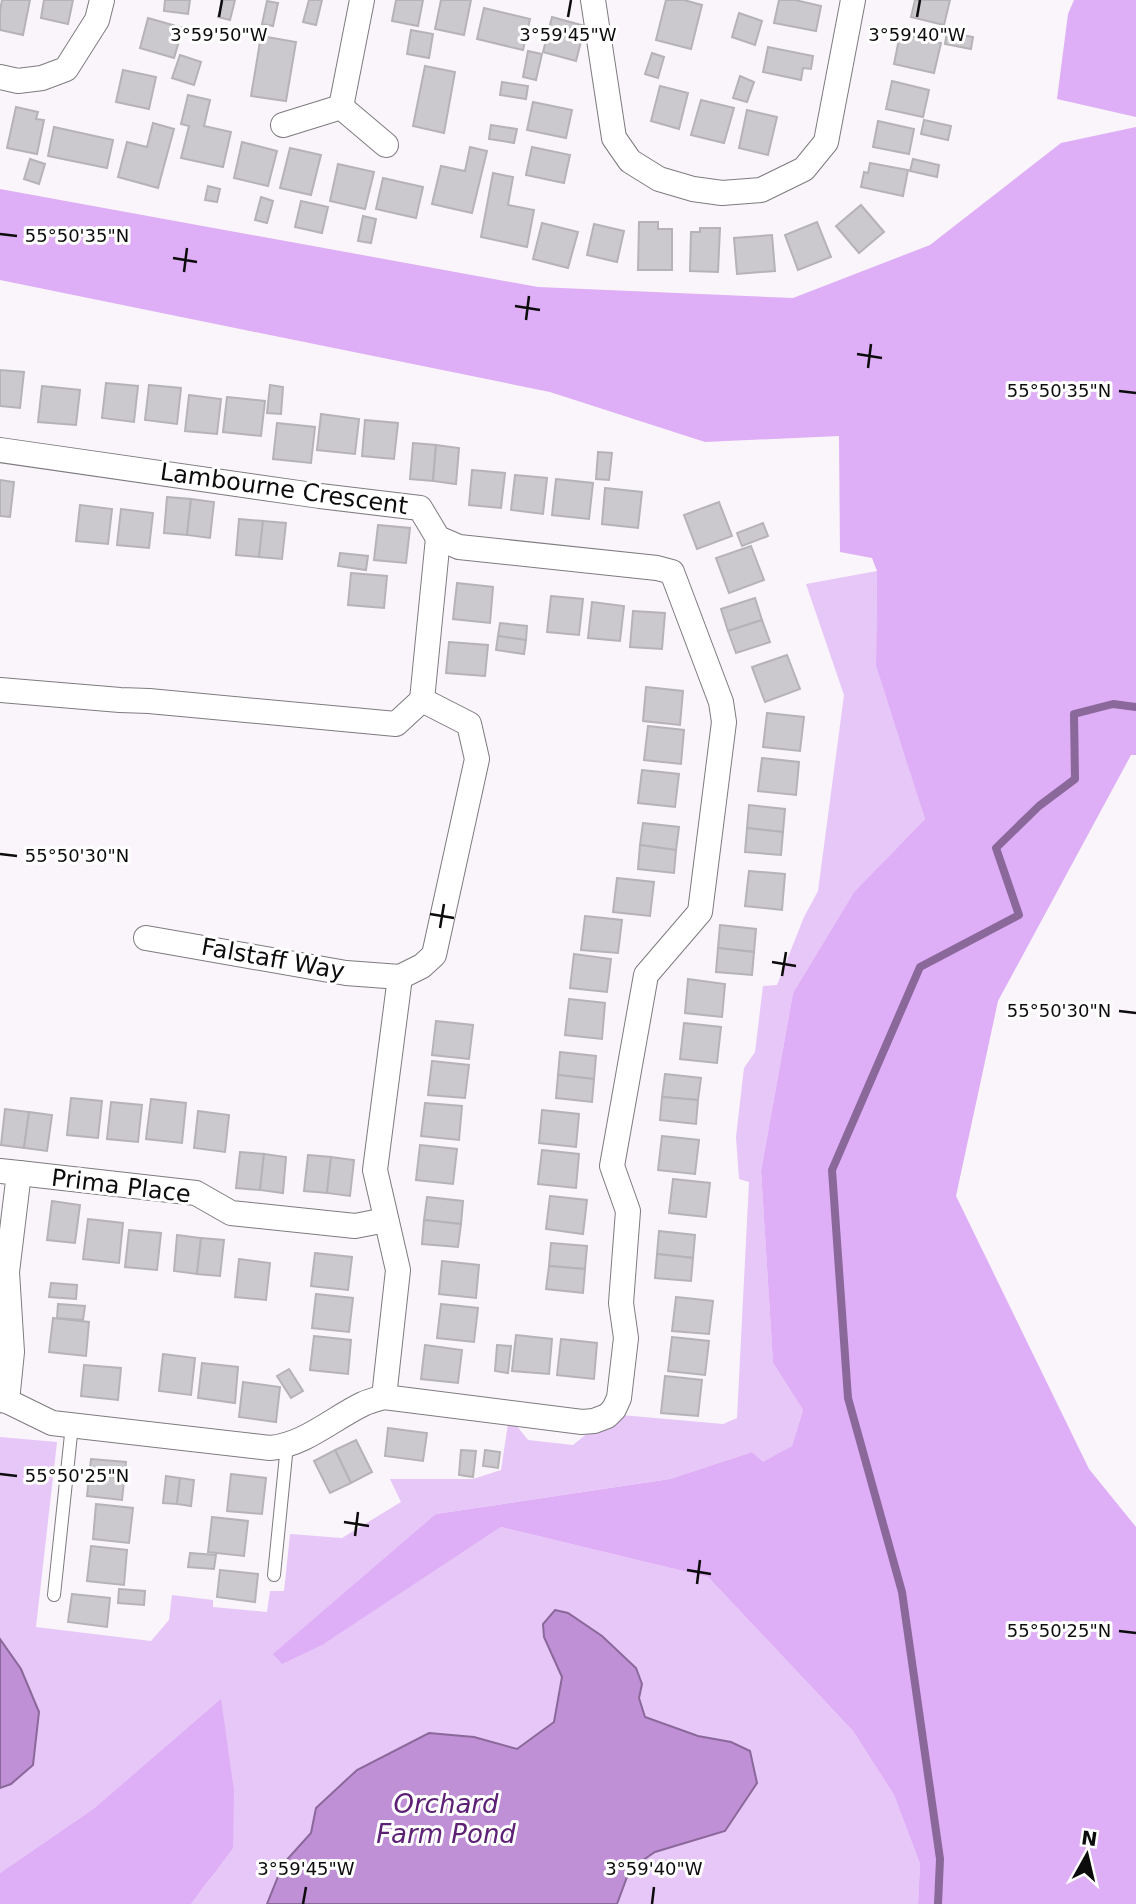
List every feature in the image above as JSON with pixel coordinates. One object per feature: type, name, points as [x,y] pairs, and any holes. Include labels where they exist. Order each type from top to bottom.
[{"type":"street","points":[[0,77],[18,81],[42,78],[66,69],[97,20],[102,0]]},
{"type":"street","points":[[341,107],[362,0]]},
{"type":"street","points":[[593,0],[614,138],[630,161],[659,179],[693,189],[722,193],[761,190],[804,169],[825,142],[853,0]]},
{"type":"street","points":[[283,125],[341,107]]},
{"type":"street","points":[[341,107],[386,145]]},
{"type":"street","name":"Lambourne Crescent","points":[[0,450],[420,508],[438,538]]},
{"type":"street","points":[[0,690],[396,724],[422,700],[438,538],[458,547],[672,572],[724,712],[700,912],[646,975],[612,1166],[628,1211],[621,1303],[626,1338],[620,1398],[607,1416],[582,1422],[384,1397],[365,1403],[296,1442],[270,1448],[52,1423],[4,1400],[12,1352],[8,1272],[9,1172]]},
{"type":"street","points":[[384,1397],[398,1270],[375,1170],[400,977],[422,966],[434,955],[477,759],[469,724],[422,700]]},
{"type":"street","name":"Falstaff Way","points":[[146,938],[346,973],[400,977]]},
{"type":"street","name":"Prima Place","points":[[9,1172],[196,1193],[231,1213],[355,1226],[386,1220]]},
{"type":"lane","points":[[54,1595],[72,1425]]},
{"type":"lane","points":[[274,1575],[287,1445]]},
{"type":"shaded area","points":[[1074,0],[1136,0],[1136,117],[1057,99],[1068,14]]},
{"type":"shaded area","points":[[1136,127],[1136,755],[1131,755],[998,1001],[956,1196],[1089,1469],[1136,1527],[1136,1904],[918,1904],[920,1864],[894,1795],[853,1731],[708,1577],[501,1527],[324,1644],[282,1664],[273,1654],[436,1514],[670,1479],[752,1452],[763,1462],[792,1446],[803,1410],[773,1363],[761,1171],[793,993],[854,892],[925,819],[876,665],[877,571],[872,558],[840,552],[839,436],[705,442],[550,392],[0,280],[0,189],[538,287],[793,298],[930,245],[1061,143]]},
{"type":"shaded area","points":[[877,571],[876,659],[925,819],[854,892],[793,993],[761,1171],[773,1363],[803,1410],[792,1446],[763,1463],[752,1452],[670,1479],[436,1514],[324,1644],[501,1527],[708,1577],[853,1731],[894,1795],[920,1864],[918,1904],[191,1904],[210,1879],[96,1807],[0,1873],[0,1437],[57,1442],[36,1627],[151,1641],[169,1620],[172,1595],[213,1600],[213,1607],[267,1612],[270,1591],[284,1591],[290,1534],[342,1538],[401,1502],[390,1479],[473,1479],[501,1470],[508,1424],[516,1425],[528,1440],[573,1445],[589,1432],[621,1415],[723,1424],[737,1418],[749,1182],[739,1179],[736,1137],[744,1068],[755,1052],[763,986],[777,985],[804,917],[818,891],[844,695],[806,584]]},
{"type":"shaded area","points":[[221,1699],[234,1791],[233,1848],[191,1904],[0,1904],[0,1873],[96,1807]]},
{"type":"water","name":"Orchard Farm Pond","points":[[555,1610],[568,1613],[602,1636],[636,1668],[642,1684],[639,1698],[645,1717],[698,1736],[731,1742],[750,1751],[757,1783],[725,1831],[655,1852],[630,1869],[617,1904],[267,1904],[283,1864],[311,1833],[316,1808],[357,1770],[429,1733],[474,1737],[517,1749],[554,1722],[562,1677],[544,1637],[543,1624]]},
{"type":"water","points":[[0,1639],[21,1669],[39,1712],[33,1765],[11,1784],[0,1788]]},
{"type":"building","points":[[2,0],[30,0],[23,35],[0,30]]},
{"type":"building","points":[[44,0],[73,0],[68,24],[41,18]]},
{"type":"building","points":[[165,0],[190,0],[188,14],[164,11]]},
{"type":"building","points":[[223,0],[235,0],[230,20],[218,17]]},
{"type":"building","points":[[309,0],[322,0],[316,25],[303,22]]},
{"type":"building","points":[[396,0],[423,0],[418,26],[392,21]]},
{"type":"building","points":[[441,0],[471,0],[464,35],[435,29]]},
{"type":"building","points":[[666,0],[684,0],[702,5],[691,49],[656,40]]},
{"type":"building","points":[[779,0],[795,0],[821,6],[816,31],[774,23]]},
{"type":"building","points":[[915,0],[950,0],[944,25],[911,17]]},
{"type":"building","points":[[267,1],[278,3],[273,26],[262,24]]},
{"type":"building","points":[[484,8],[530,19],[523,50],[477,39]]},
{"type":"building","points":[[739,13],[762,21],[755,45],[732,37]]},
{"type":"building","points":[[552,17],[585,26],[576,61],[543,52]]},
{"type":"building","points":[[148,18],[183,28],[174,58],[140,48]]},
{"type":"building","points":[[411,30],[433,34],[429,58],[407,54]]},
{"type":"building","points":[[947,32],[973,37],[971,49],[945,44]]},
{"type":"building","points":[[900,34],[941,43],[934,73],[894,64]]},
{"type":"building","points":[[261,36],[296,42],[286,101],[251,96]]},
{"type":"building","points":[[768,47],[813,56],[811,69],[803,68],[801,80],[763,72]]},
{"type":"building","points":[[528,51],[542,54],[536,80],[523,77]]},
{"type":"building","points":[[652,53],[664,57],[658,78],[645,74]]},
{"type":"building","points":[[180,55],[201,62],[194,85],[172,78]]},
{"type":"building","points":[[425,66],[455,72],[444,133],[413,126]]},
{"type":"building","points":[[123,70],[156,77],[149,109],[116,102]]},
{"type":"building","points":[[740,76],[754,82],[747,102],[733,98]]},
{"type":"building","points":[[892,81],[929,90],[923,117],[886,109]]},
{"type":"building","points":[[502,82],[528,86],[526,99],[500,95]]},
{"type":"building","points":[[660,86],[688,93],[679,129],[651,121]]},
{"type":"building","points":[[188,95],[210,100],[204,126],[231,132],[223,167],[181,158],[189,126],[181,124]]},
{"type":"building","points":[[701,100],[734,108],[724,143],[691,135]]},
{"type":"building","points":[[533,102],[572,110],[566,138],[527,130]]},
{"type":"building","points":[[16,107],[38,112],[36,119],[44,120],[37,154],[7,148]]},
{"type":"building","points":[[747,110],[777,117],[768,155],[739,148]]},
{"type":"building","points":[[924,120],[951,126],[948,140],[921,134]]},
{"type":"building","points":[[878,121],[914,129],[909,154],[873,147]]},
{"type":"building","points":[[153,123],[174,129],[158,188],[118,177],[127,142],[147,147]]},
{"type":"building","points":[[491,125],[517,129],[514,143],[489,139]]},
{"type":"building","points":[[54,127],[113,140],[107,168],[48,156]]},
{"type":"building","points":[[242,142],[277,151],[268,186],[234,178]]},
{"type":"building","points":[[470,147],[487,151],[472,213],[432,204],[441,166],[465,171]]},
{"type":"building","points":[[532,147],[570,155],[564,183],[526,175]]},
{"type":"building","points":[[290,148],[321,155],[311,195],[280,188]]},
{"type":"building","points":[[30,159],[45,164],[39,184],[24,179]]},
{"type":"building","points":[[913,159],[939,165],[937,177],[910,171]]},
{"type":"building","points":[[870,163],[908,170],[903,196],[861,187],[864,172],[868,173]]},
{"type":"building","points":[[338,164],[374,172],[365,209],[330,201]]},
{"type":"building","points":[[493,173],[513,177],[508,205],[534,210],[527,247],[481,237]]},
{"type":"building","points":[[383,178],[423,187],[416,218],[376,209]]},
{"type":"building","points":[[208,186],[220,189],[217,202],[205,200]]},
{"type":"building","points":[[261,197],[273,201],[267,223],[255,220]]},
{"type":"building","points":[[301,201],[328,207],[322,233],[295,227]]},
{"type":"building","points":[[861,205],[884,232],[859,253],[836,226]]},
{"type":"building","points":[[363,216],[376,219],[371,243],[358,241]]},
{"type":"building","points":[[639,222],[658,222],[658,229],[672,229],[672,270],[638,270]]},
{"type":"building","points":[[817,222],[831,257],[798,270],[785,235]]},
{"type":"building","points":[[542,223],[578,232],[568,268],[533,259]]},
{"type":"building","points":[[594,224],[624,231],[617,262],[587,255]]},
{"type":"building","points":[[700,228],[720,228],[718,272],[690,271],[691,232],[700,232]]},
{"type":"building","points":[[772,235],[775,271],[737,274],[734,238]]},
{"type":"building","points":[[0,370],[24,372],[20,408],[0,406]]},
{"type":"building","points":[[106,383],[138,386],[134,422],[102,418]]},
{"type":"building","points":[[149,385],[181,388],[177,424],[145,420]]},
{"type":"building","points":[[270,385],[283,387],[281,414],[267,413]]},
{"type":"building","points":[[42,386],[80,390],[76,425],[38,422]]},
{"type":"building","points":[[189,395],[221,399],[217,434],[185,431]]},
{"type":"building","points":[[227,397],[265,401],[261,436],[223,432]]},
{"type":"building","points":[[321,414],[359,419],[355,454],[317,450]]},
{"type":"building","points":[[365,420],[398,423],[394,459],[362,456]]},
{"type":"building","points":[[277,423],[315,427],[311,463],[273,459]]},
{"type":"building","points":[[413,443],[436,445],[433,481],[410,479]]},
{"type":"building","points":[[436,445],[459,448],[456,484],[433,481]]},
{"type":"building","points":[[598,452],[612,453],[609,480],[596,479]]},
{"type":"building","points":[[472,470],[505,473],[501,508],[469,505]]},
{"type":"building","points":[[515,475],[547,478],[543,514],[511,510]]},
{"type":"building","points":[[556,479],[593,483],[589,519],[552,515]]},
{"type":"building","points":[[0,480],[14,482],[10,517],[0,516]]},
{"type":"building","points":[[605,488],[642,492],[638,528],[602,524]]},
{"type":"building","points":[[167,497],[191,499],[187,535],[164,533]]},
{"type":"building","points":[[191,499],[214,502],[210,538],[187,535]]},
{"type":"building","points":[[719,502],[732,536],[697,549],[684,515]]},
{"type":"building","points":[[80,505],[112,509],[108,544],[76,541]]},
{"type":"building","points":[[121,509],[153,513],[149,548],[117,545]]},
{"type":"building","points":[[239,519],[263,521],[259,557],[236,555]]},
{"type":"building","points":[[263,521],[286,523],[282,559],[259,557]]},
{"type":"building","points":[[763,523],[768,536],[742,546],[737,533]]},
{"type":"building","points":[[378,525],[410,528],[406,563],[374,560]]},
{"type":"building","points":[[751,546],[764,580],[729,593],[716,558]]},
{"type":"building","points":[[340,553],[368,556],[366,570],[338,566]]},
{"type":"building","points":[[351,573],[387,576],[384,608],[348,605]]},
{"type":"building","points":[[457,583],[493,587],[490,623],[453,619]]},
{"type":"building","points":[[551,596],[583,599],[579,635],[547,632]]},
{"type":"building","points":[[755,598],[762,620],[728,631],[721,609]]},
{"type":"building","points":[[592,602],[624,606],[620,641],[588,638]]},
{"type":"building","points":[[633,611],[665,613],[662,649],[630,647]]},
{"type":"building","points":[[762,620],[770,642],[736,653],[728,631]]},
{"type":"building","points":[[500,623],[527,626],[526,640],[498,636]]},
{"type":"building","points":[[498,636],[526,640],[524,654],[496,650]]},
{"type":"building","points":[[449,642],[488,645],[485,676],[446,673]]},
{"type":"building","points":[[787,655],[800,689],[765,702],[752,667]]},
{"type":"building","points":[[646,687],[683,691],[680,725],[643,721]]},
{"type":"building","points":[[767,713],[804,717],[800,751],[763,747]]},
{"type":"building","points":[[648,726],[684,730],[681,764],[644,760]]},
{"type":"building","points":[[762,758],[799,762],[796,795],[758,791]]},
{"type":"building","points":[[642,770],[679,774],[675,807],[638,803]]},
{"type":"building","points":[[749,805],[785,809],[783,832],[747,828]]},
{"type":"building","points":[[643,823],[679,827],[676,850],[640,845]]},
{"type":"building","points":[[747,828],[783,832],[781,855],[745,852]]},
{"type":"building","points":[[640,845],[676,850],[674,873],[638,869]]},
{"type":"building","points":[[749,871],[785,874],[782,910],[745,906]]},
{"type":"building","points":[[617,878],[654,882],[650,916],[613,912]]},
{"type":"building","points":[[585,916],[622,920],[618,953],[581,950]]},
{"type":"building","points":[[720,925],[756,929],[754,952],[718,948]]},
{"type":"building","points":[[718,948],[754,952],[752,975],[716,972]]},
{"type":"building","points":[[574,954],[611,959],[607,992],[570,988]]},
{"type":"building","points":[[688,979],[725,984],[722,1017],[685,1013]]},
{"type":"building","points":[[569,999],[605,1003],[602,1039],[565,1035]]},
{"type":"building","points":[[436,1021],[473,1025],[469,1059],[432,1055]]},
{"type":"building","points":[[684,1023],[721,1027],[717,1063],[680,1059]]},
{"type":"building","points":[[560,1052],[596,1056],[594,1079],[558,1075]]},
{"type":"building","points":[[432,1061],[469,1065],[465,1098],[428,1095]]},
{"type":"building","points":[[665,1074],[701,1078],[698,1100],[662,1097]]},
{"type":"building","points":[[558,1075],[594,1079],[592,1102],[556,1098]]},
{"type":"building","points":[[662,1097],[698,1100],[696,1124],[660,1120]]},
{"type":"building","points":[[71,1098],[102,1101],[98,1138],[67,1135]]},
{"type":"building","points":[[151,1099],[186,1103],[182,1143],[146,1139]]},
{"type":"building","points":[[111,1102],[142,1105],[138,1142],[107,1139]]},
{"type":"building","points":[[425,1103],[462,1106],[459,1140],[421,1136]]},
{"type":"building","points":[[5,1109],[29,1112],[24,1148],[1,1145]]},
{"type":"building","points":[[542,1110],[579,1114],[576,1147],[539,1143]]},
{"type":"building","points":[[198,1111],[229,1115],[225,1152],[194,1148]]},
{"type":"building","points":[[29,1112],[52,1115],[47,1151],[24,1148]]},
{"type":"building","points":[[662,1136],[699,1140],[695,1174],[658,1170]]},
{"type":"building","points":[[420,1145],[457,1149],[453,1184],[416,1180]]},
{"type":"building","points":[[542,1150],[579,1154],[576,1188],[538,1184]]},
{"type":"building","points":[[240,1152],[264,1154],[260,1190],[236,1188]]},
{"type":"building","points":[[264,1154],[286,1157],[283,1193],[260,1190]]},
{"type":"building","points":[[308,1155],[331,1157],[327,1193],[304,1191]]},
{"type":"building","points":[[331,1157],[354,1160],[350,1196],[327,1193]]},
{"type":"building","points":[[673,1179],[710,1183],[706,1217],[669,1213]]},
{"type":"building","points":[[550,1196],[587,1200],[583,1234],[546,1229]]},
{"type":"building","points":[[427,1197],[463,1201],[461,1224],[424,1220]]},
{"type":"building","points":[[52,1201],[80,1205],[75,1243],[47,1240]]},
{"type":"building","points":[[88,1219],[123,1223],[119,1263],[83,1259]]},
{"type":"building","points":[[424,1220],[461,1224],[458,1247],[422,1244]]},
{"type":"building","points":[[129,1230],[161,1233],[157,1270],[125,1267]]},
{"type":"building","points":[[659,1231],[695,1235],[693,1258],[657,1254]]},
{"type":"building","points":[[177,1235],[201,1238],[197,1274],[174,1271]]},
{"type":"building","points":[[201,1238],[224,1240],[220,1276],[197,1274]]},
{"type":"building","points":[[551,1243],[587,1246],[585,1269],[549,1266]]},
{"type":"building","points":[[315,1253],[352,1257],[348,1290],[311,1286]]},
{"type":"building","points":[[657,1254],[693,1258],[691,1281],[655,1278]]},
{"type":"building","points":[[239,1259],[270,1263],[266,1300],[235,1297]]},
{"type":"building","points":[[442,1261],[479,1265],[476,1298],[439,1294]]},
{"type":"building","points":[[549,1266],[585,1269],[583,1293],[546,1289]]},
{"type":"building","points":[[51,1283],[77,1285],[76,1299],[49,1297]]},
{"type":"building","points":[[316,1294],[353,1298],[349,1332],[312,1328]]},
{"type":"building","points":[[676,1297],[713,1301],[709,1334],[672,1331]]},
{"type":"building","points":[[58,1304],[85,1306],[83,1320],[57,1318]]},
{"type":"building","points":[[441,1304],[478,1308],[474,1342],[437,1338]]},
{"type":"building","points":[[53,1318],[89,1322],[86,1356],[49,1352]]},
{"type":"building","points":[[516,1335],[552,1339],[549,1374],[512,1371]]},
{"type":"building","points":[[314,1336],[351,1340],[348,1374],[310,1370]]},
{"type":"building","points":[[672,1337],[709,1341],[705,1375],[668,1371]]},
{"type":"building","points":[[561,1339],[597,1343],[594,1379],[557,1375]]},
{"type":"building","points":[[425,1345],[462,1350],[458,1383],[421,1379]]},
{"type":"building","points":[[497,1345],[511,1346],[508,1373],[495,1371]]},
{"type":"building","points":[[163,1354],[195,1358],[191,1395],[159,1391]]},
{"type":"building","points":[[202,1363],[238,1367],[235,1403],[198,1398]]},
{"type":"building","points":[[84,1365],[121,1368],[118,1400],[81,1396]]},
{"type":"building","points":[[289,1369],[303,1391],[291,1398],[277,1376]]},
{"type":"building","points":[[665,1376],[702,1380],[698,1416],[661,1413]]},
{"type":"building","points":[[243,1382],[280,1387],[276,1422],[239,1417]]},
{"type":"building","points":[[388,1428],[427,1433],[423,1461],[385,1456]]},
{"type":"building","points":[[356,1440],[372,1472],[351,1483],[335,1450]]},
{"type":"building","points":[[335,1450],[351,1483],[330,1493],[314,1461]]},
{"type":"building","points":[[461,1450],[476,1451],[473,1477],[459,1475]]},
{"type":"building","points":[[485,1450],[500,1452],[498,1468],[483,1466]]},
{"type":"building","points":[[91,1459],[126,1462],[122,1500],[87,1496]]},
{"type":"building","points":[[231,1474],[266,1478],[262,1514],[227,1511]]},
{"type":"building","points":[[166,1476],[180,1478],[177,1504],[163,1503]]},
{"type":"building","points":[[180,1478],[194,1480],[191,1506],[177,1504]]},
{"type":"building","points":[[96,1504],[133,1508],[129,1543],[93,1539]]},
{"type":"building","points":[[212,1517],[248,1521],[244,1556],[208,1552]]},
{"type":"building","points":[[91,1546],[127,1550],[124,1585],[87,1581]]},
{"type":"building","points":[[190,1553],[216,1555],[214,1569],[188,1567]]},
{"type":"building","points":[[220,1570],[258,1574],[255,1602],[217,1597]]},
{"type":"building","points":[[119,1589],[145,1591],[144,1605],[118,1603]]},
{"type":"building","points":[[72,1594],[110,1598],[107,1627],[68,1622]]},
{"type":"waterway","points":[[938,1904],[940,1859],[902,1592],[848,1398],[832,1170],[920,967],[1019,915],[996,848],[1039,806],[1075,779],[1074,714],[1113,704],[1136,707]]}]
